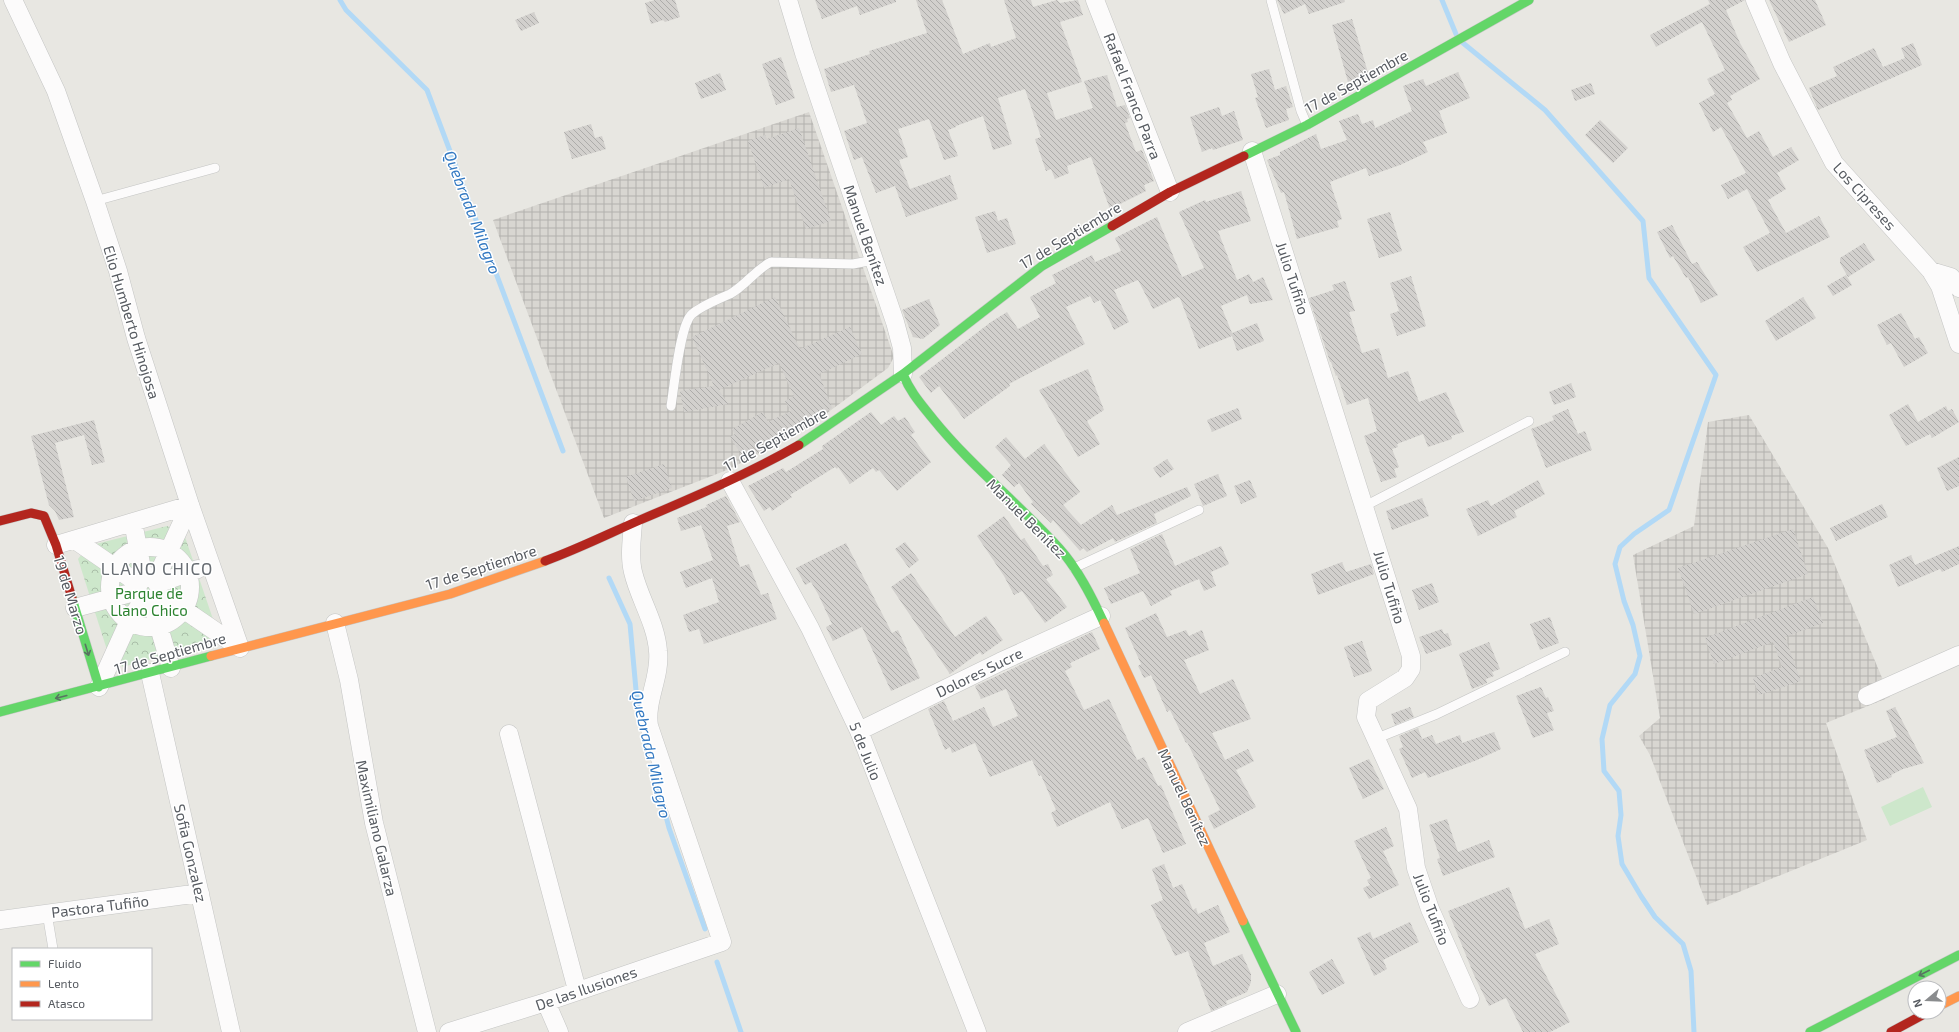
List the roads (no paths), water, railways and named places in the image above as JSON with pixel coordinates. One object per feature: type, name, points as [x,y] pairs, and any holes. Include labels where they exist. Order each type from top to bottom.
[{"type":"main road","name":"17 de Septiembre","points":[[0,712],[171,668],[335,622],[450,594],[576,550],[632,523],[730,481],[771,461],[814,436],[903,374],[1042,266],[1170,192],[1307,125],[1529,0]]},
{"type":"main road","name":"Manuel Benítez","points":[[903,374],[909,389],[944,433],[982,473],[1059,548],[1074,568],[1101,616],[1296,1032]]},
{"type":"main road","points":[[0,521],[31,513],[44,516],[56,545]]},
{"type":"main road","name":"19 de Marzo","points":[[56,545],[99,687]]},
{"type":"main road","points":[[1810,1032],[1959,955]]},
{"type":"main road","points":[[1947,1002],[1959,996]]},
{"type":"main road","points":[[1891,1032],[1913,1020]]},
{"type":"street","name":"Elio Humberto Hinojosa","points":[[13,0],[56,91],[118,271],[136,338],[190,505],[240,648]]},
{"type":"street","name":"Manuel Benítez","points":[[788,0],[804,54],[900,338],[903,374]]},
{"type":"street","name":"Rafael Franco Parra","points":[[1095,0],[1170,192]]},
{"type":"street","name":"Los Cipreses","points":[[1755,0],[1782,63],[1834,163],[1931,271],[1940,286],[1959,344]]},
{"type":"street","name":"Julio Tufiño","points":[[1252,151],[1411,656],[1411,669],[1404,678],[1368,701],[1366,717],[1408,809],[1416,868],[1430,909],[1470,998]]},
{"type":"street","points":[[1931,271],[1952,277],[1959,288]]},
{"type":"street","name":"5 de Julio","points":[[730,481],[810,628],[859,731],[977,1032]]},
{"type":"street","points":[[99,687],[129,621],[170,552],[190,505]]},
{"type":"street","name":"19 de Marzo","points":[[56,545],[190,505]]},
{"type":"street","points":[[132,522],[148,589],[171,668]]},
{"type":"street","name":"De las Ilusiones","points":[[448,1032],[546,1002],[577,990],[722,942],[649,726],[648,706],[659,653],[655,634],[633,572],[632,523]]},
{"type":"street","points":[[75,540],[148,589],[183,609],[240,648]]},
{"type":"street","points":[[154,547],[170,552],[177,558],[187,573],[189,592],[183,609],[172,620],[158,626],[143,627],[129,621],[115,607],[111,597],[110,587],[115,567],[121,559],[138,549],[154,547]]},
{"type":"street","points":[[75,608],[111,597],[148,589],[211,565]]},
{"type":"street","name":"Dolores Sucre","points":[[859,731],[1000,662],[1101,616]]},
{"type":"street","name":"Maximiliano Galarza","points":[[335,622],[349,680],[374,823],[427,1032]]},
{"type":"street","points":[[1867,696],[1959,655]]},
{"type":"street","name":"Sofia Gonzalez","points":[[150,673],[231,1032]]},
{"type":"street","points":[[509,734],[577,990]]},
{"type":"street","name":"Pastora Tufiño","points":[[0,920],[200,893]]},
{"type":"street","points":[[1187,1032],[1277,994]]},
{"type":"street","points":[[546,1002],[559,1032]]},
{"type":"lane","points":[[1271,0],[1301,111],[1307,125]]},
{"type":"lane","points":[[94,201],[215,168]]},
{"type":"lane","points":[[671,406],[684,327],[691,315],[718,298],[730,294],[771,262],[853,264],[874,260]]},
{"type":"lane","points":[[1365,506],[1529,421]]},
{"type":"lane","points":[[1074,568],[1199,510]]},
{"type":"lane","points":[[1375,739],[1437,714],[1565,652]]},
{"type":"lane","points":[[47,913],[53,948]]},
{"type":"waterway","name":"Quebrada Milagro","points":[[340,0],[346,10],[427,90],[563,451]]},
{"type":"waterway","points":[[1442,0],[1456,34]]},
{"type":"waterway","points":[[1463,43],[1545,110],[1643,221],[1649,278],[1716,375],[1669,510],[1634,534],[1620,547],[1615,564],[1624,601],[1633,625],[1640,656],[1635,674],[1610,705],[1602,739],[1604,771],[1619,791],[1621,815],[1618,836],[1622,864],[1655,917],[1683,944],[1691,971],[1694,1032]]},
{"type":"waterway","name":"Quebrada Milagro","points":[[609,578],[630,624],[637,701],[641,717]]},
{"type":"waterway","name":"Quebrada Milagro","points":[[653,766],[669,828],[705,929]]},
{"type":"waterway","name":"Quebrada Milagro","points":[[717,962],[741,1032]]},
{"type":"district","name":"LLANO CHICO","points":[[157,568]]},
{"type":"park label","name":"Parque de Llano Chico","points":[[149,602]]}]
